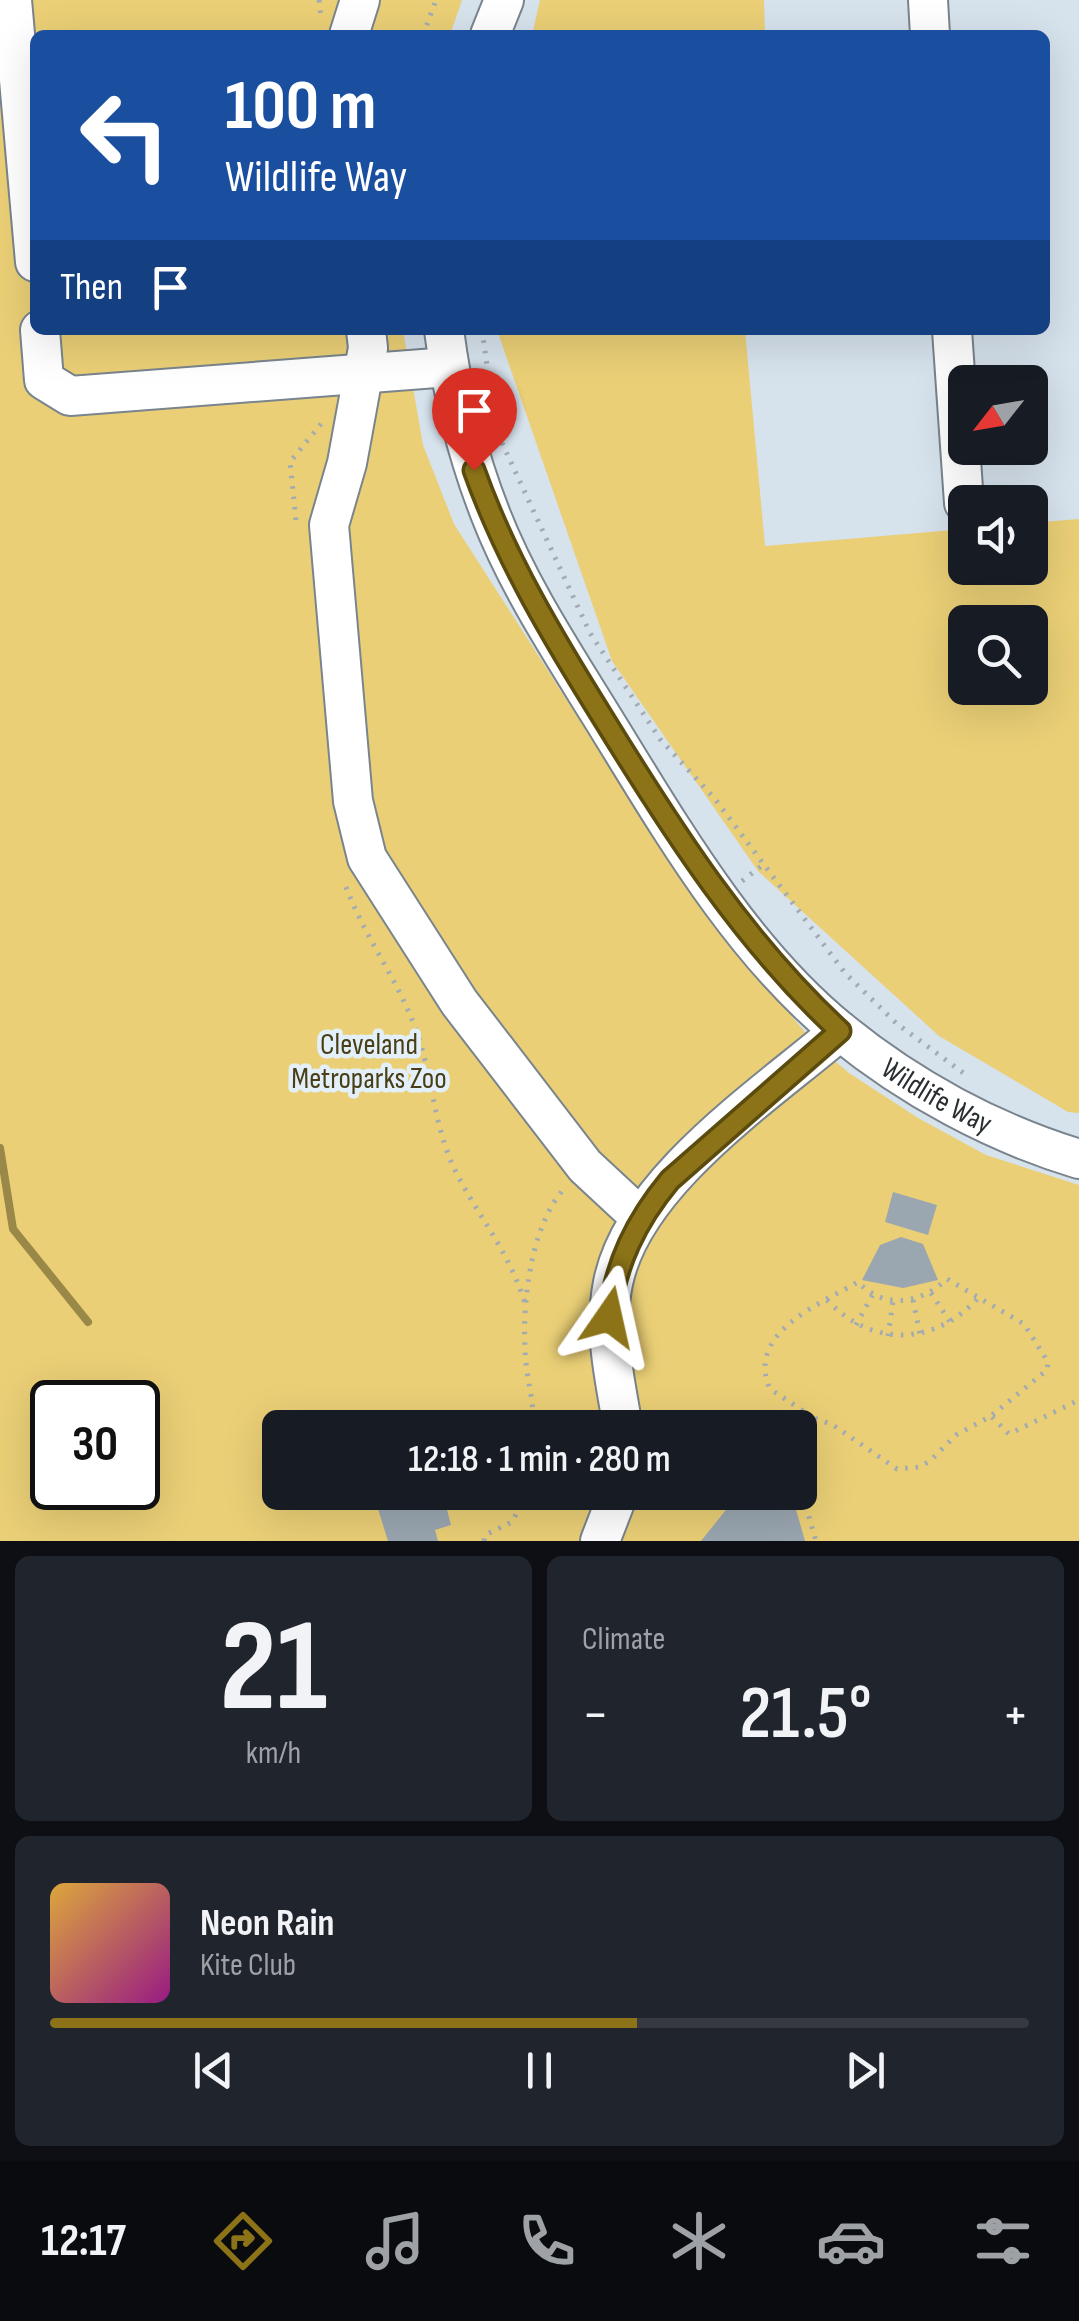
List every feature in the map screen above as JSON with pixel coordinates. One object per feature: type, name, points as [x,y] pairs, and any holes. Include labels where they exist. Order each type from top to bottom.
[{"type":"street","points":[[12,0],[30,205]]},
{"type":"street","points":[[351,30],[360,0]]},
{"type":"street","points":[[492,30],[504,0]]},
{"type":"street","points":[[928,0],[930,30]]},
{"type":"street","points":[[40,335],[44,380],[70,396],[449,367]]},
{"type":"street","points":[[367,335],[368,348],[347,462],[329,525],[352,800],[367,858],[459,1002],[585,1166],[640,1218]]},
{"type":"street","name":"Wildlife Way","points":[[445,335],[449,367],[490,516],[572,667],[719,896],[784,979],[840,1031],[974,1118],[1079,1160]]},
{"type":"street","points":[[952,335],[963,485]]},
{"type":"street","points":[[620,1410],[609,1353],[609,1317],[613,1280],[640,1218],[670,1180],[840,1031]]},
{"type":"street","points":[[600,1541],[611,1510]]},
{"type":"path","points":[[425,30],[436,0]]},
{"type":"path","points":[[483,335],[496,431],[590,632],[660,739],[714,799],[844,973],[896,1023],[976,1082]]},
{"type":"path","points":[[733,888],[764,864]]},
{"type":"path","points":[[531,1410],[525,1304],[537,1249],[556,1197]]},
{"type":"path","points":[[802,1410],[770,1388],[763,1363],[780,1332],[858,1282],[873,1294],[893,1301],[913,1300],[931,1293],[947,1280],[1024,1324],[1048,1362],[1047,1370],[991,1416],[964,1430],[930,1461],[910,1470],[885,1463],[846,1433],[817,1419]]},
{"type":"path","points":[[931,1293],[950,1322]]},
{"type":"path","points":[[856,1325],[873,1294]]},
{"type":"path","points":[[827,1300],[856,1325],[888,1336],[920,1334],[950,1322],[978,1297]]},
{"type":"path","points":[[913,1300],[920,1334]]},
{"type":"path","points":[[888,1336],[893,1301]]},
{"type":"path","points":[[991,1416],[1010,1434],[1079,1400]]},
{"type":"path","points":[[484,1541],[485,1534],[512,1522],[519,1510]]},
{"type":"path","points":[[807,1510],[816,1541]]},
{"type":"green space","name":"Cleveland Metroparks Zoo","points":[[0,0],[462,0],[452,30],[30,30],[30,335],[404,335],[423,445],[454,524],[607,763],[773,994],[815,1044],[849,1073],[918,1118],[986,1155],[1079,1185],[1079,1541],[0,1541]]},
{"type":"green space","points":[[540,0],[764,0],[765,30],[533,30]]},
{"type":"green space","points":[[499,335],[745,335],[765,546],[948,530],[948,585],[1048,585],[1048,522],[1079,519],[1079,1113],[1068,1112],[939,1036],[758,871],[612,661]]},
{"type":"building","points":[[893,1192],[937,1205],[928,1235],[885,1222]]},
{"type":"building","points":[[901,1237],[923,1244],[938,1280],[903,1288],[862,1280],[880,1245]]},
{"type":"building","points":[[378,1510],[447,1510],[451,1525],[435,1530],[438,1541],[388,1541]]},
{"type":"building","points":[[726,1510],[796,1510],[805,1541],[701,1541]]},
{"type":"waterway","points":[[0,1148],[13,1229],[88,1322]]},
{"type":"route","points":[[474,470],[490,516],[513,563],[644,784],[719,896],[784,979],[840,1031],[670,1180],[648,1207],[613,1280],[609,1317]]}]
